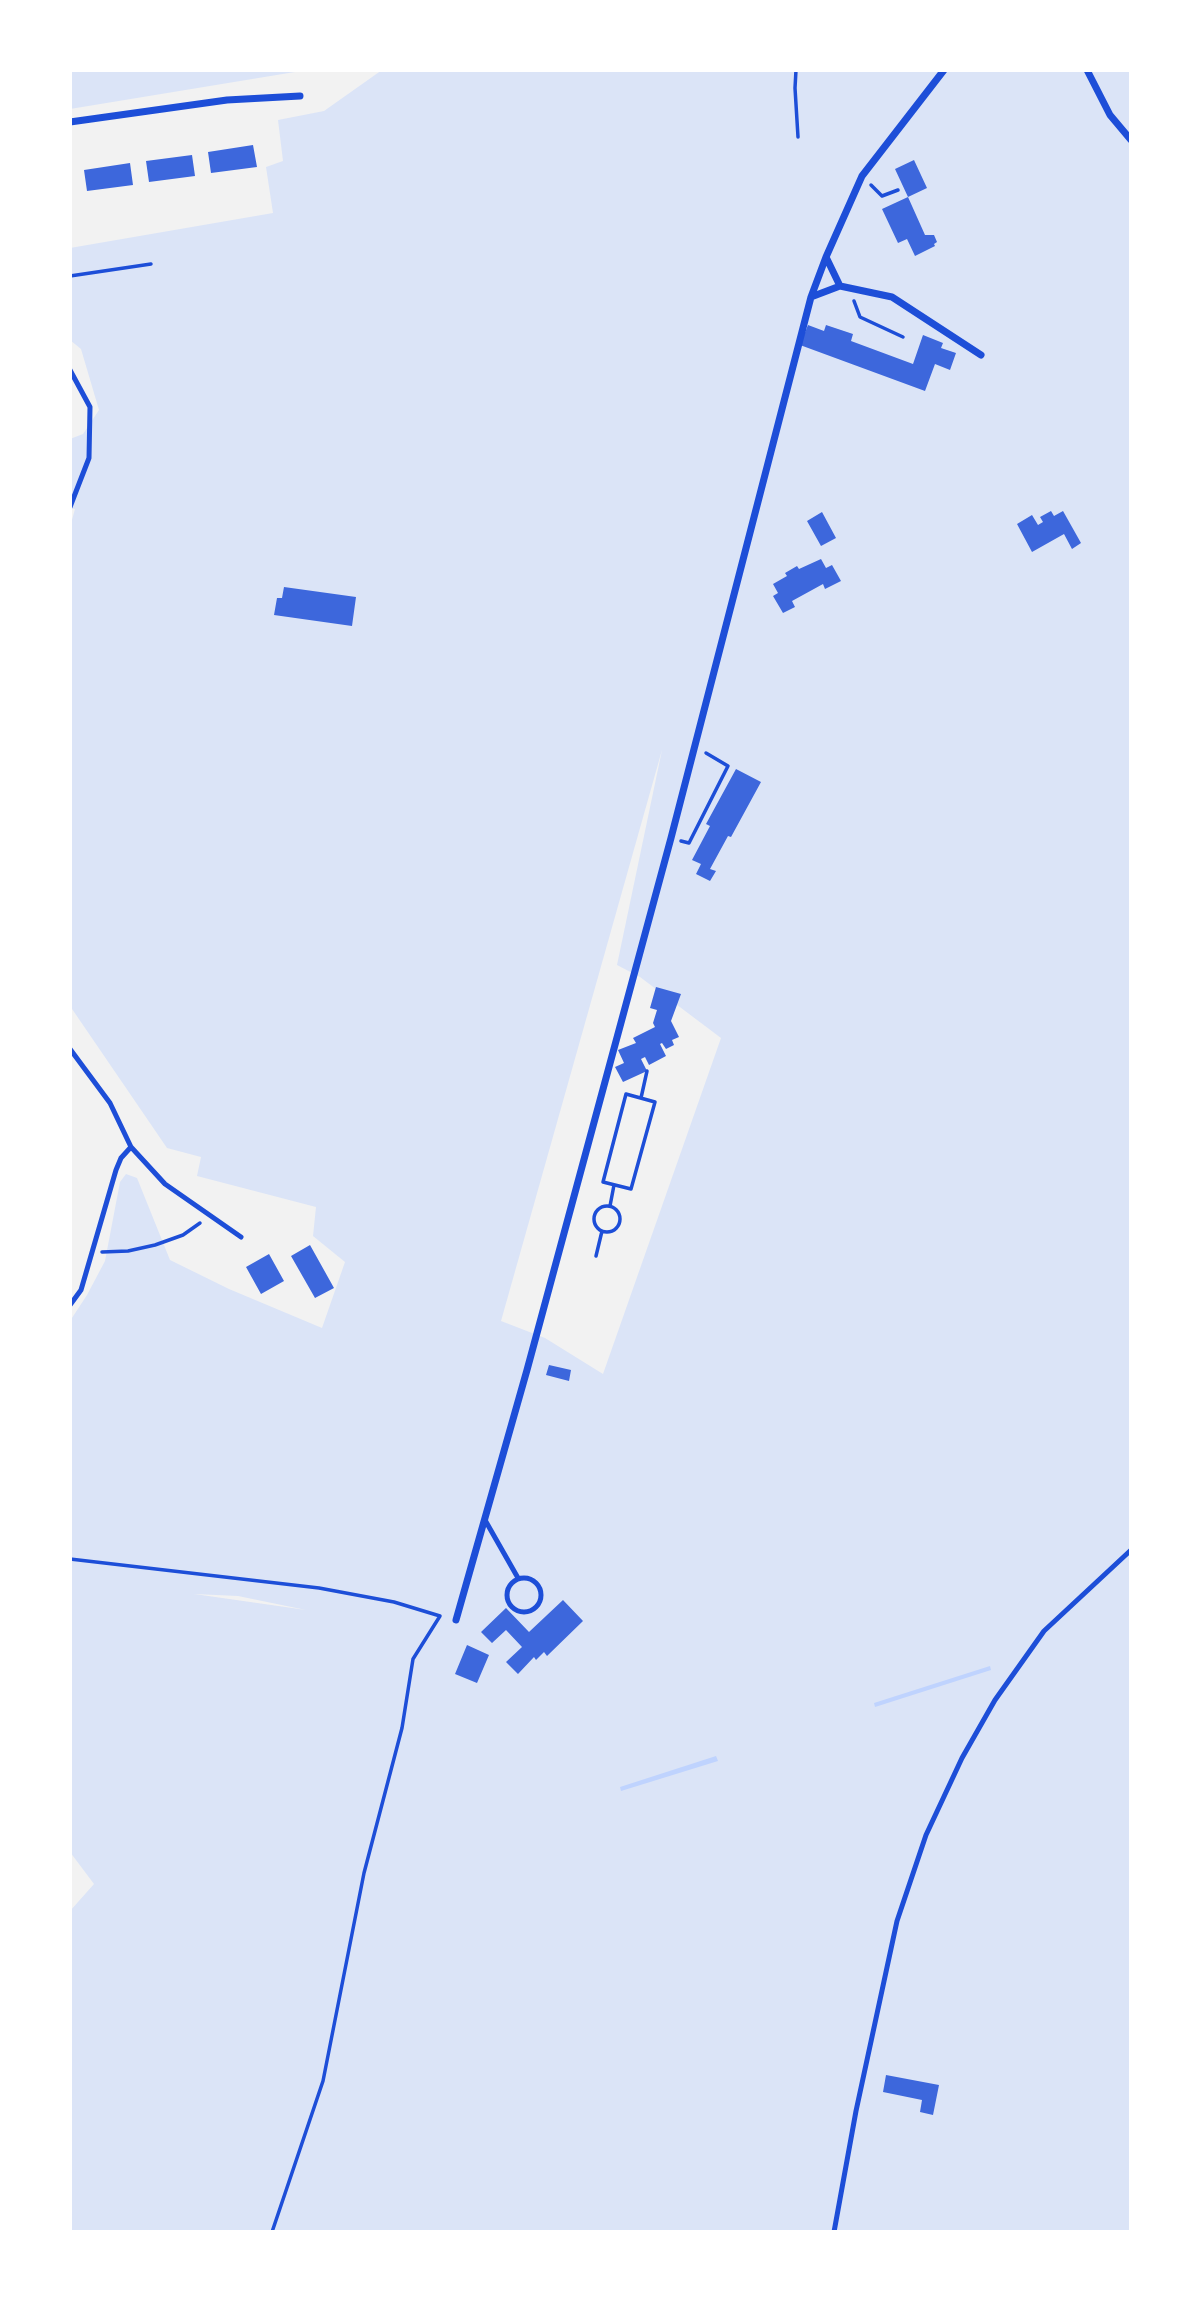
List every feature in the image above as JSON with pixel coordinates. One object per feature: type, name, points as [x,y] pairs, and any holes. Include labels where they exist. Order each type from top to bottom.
[{"type":"street","points":[[456,1619],[671,838],[811,297],[862,176],[944,70]]},
{"type":"street","points":[[1087,70],[1110,115],[1131,140]]},
{"type":"street","points":[[70,122],[227,100],[300,96]]},
{"type":"street","points":[[826,257],[840,286]]},
{"type":"street","points":[[811,297],[840,286],[892,297],[981,355]]},
{"type":"lane","points":[[70,370],[90,407],[89,458],[70,506]]},
{"type":"lane","points":[[70,1049],[110,1103],[131,1147],[165,1184],[241,1237]]},
{"type":"lane","points":[[70,1305],[81,1290],[116,1170],[121,1158],[131,1147]]},
{"type":"lane","points":[[485,1520],[518,1578]]},
{"type":"lane","points":[[834,2232],[897,1920],[926,1835],[962,1758],[995,1700],[1044,1631],[1131,1550]]},
{"type":"lane","points":[[518,1578],[530,1578],[540,1589],[540,1601],[529,1611],[517,1611],[507,1600],[507,1588],[518,1578]]},
{"type":"path","points":[[796,70],[798,137]]},
{"type":"path","points":[[862,176],[882,196],[898,190]]},
{"type":"path","points":[[70,276],[151,264]]},
{"type":"path","points":[[852,288],[860,317],[903,337]]},
{"type":"path","points":[[671,838],[689,844],[729,766],[695,746]]},
{"type":"path","points":[[641,1098],[647,1071]]},
{"type":"path","points":[[626,1094],[641,1098],[655,1102],[631,1189],[603,1182],[626,1094]]},
{"type":"path","points":[[610,1206],[614,1185]]},
{"type":"path","points":[[610,1206],[617,1212],[620,1221],[611,1231],[602,1230],[595,1224],[595,1215],[601,1208],[610,1206]]},
{"type":"path","points":[[93,1252],[128,1251],[155,1245],[183,1235],[210,1215]]},
{"type":"path","points":[[596,1256],[602,1230]]},
{"type":"path","points":[[70,1559],[319,1588],[394,1602],[440,1616],[413,1659],[402,1728],[364,1873],[323,2081],[272,2232]]},
{"type":"shaded area","points":[[70,70],[307,70],[70,109]]},
{"type":"shaded area","points":[[382,70],[1131,70],[1131,2232],[70,2232],[70,1911],[94,1884],[70,1852],[70,1321],[105,1261],[120,1182],[126,1174],[137,1178],[170,1260],[229,1289],[322,1328],[345,1262],[313,1236],[316,1207],[197,1176],[201,1157],[167,1148],[70,1006],[70,527],[75,509],[70,508],[70,439],[83,434],[99,410],[81,349],[70,340],[70,248],[273,213],[266,167],[283,161],[278,120],[324,111]],"holes":[[[662,750],[617,965],[640,977],[721,1038],[603,1374],[545,1338],[501,1321]],[[194,1594],[238,1596],[306,1610]]]},
{"type":"water","points":[[990,1666],[991,1670],[875,1707],[874,1703]]},
{"type":"water","points":[[716,1756],[718,1761],[621,1791],[620,1787]]},
{"type":"building","points":[[253,145],[257,167],[211,173],[208,152]]},
{"type":"building","points":[[192,155],[195,176],[149,182],[146,161]]},
{"type":"building","points":[[914,160],[927,188],[908,197],[895,169]]},
{"type":"building","points":[[130,163],[133,185],[87,191],[84,170]]},
{"type":"building","points":[[908,197],[925,235],[934,235],[937,242],[935,246],[915,256],[907,239],[898,243],[882,209]]},
{"type":"building","points":[[808,325],[824,331],[826,325],[853,334],[851,341],[913,364],[923,335],[943,343],[941,348],[956,353],[950,370],[935,364],[925,391],[800,345]]},
{"type":"building","points":[[1051,511],[1054,516],[1063,511],[1081,543],[1072,549],[1064,534],[1032,552],[1017,524],[1032,515],[1038,525],[1043,522],[1040,517]]},
{"type":"building","points":[[822,512],[836,538],[821,546],[807,521]]},
{"type":"building","points":[[821,559],[826,568],[832,565],[841,581],[825,589],[823,584],[792,601],[795,607],[783,613],[773,596],[778,593],[773,584],[797,566],[799,569]]},
{"type":"building","points":[[284,587],[356,597],[352,626],[274,615],[277,598],[282,598]]},
{"type":"building","points":[[736,769],[761,782],[710,869],[716,871],[710,881],[696,874],[701,864],[692,860],[710,826],[706,824]]},
{"type":"building","points":[[656,987],[681,994],[671,1021],[679,1037],[672,1040],[674,1045],[666,1049],[660,1044],[666,1056],[649,1065],[645,1057],[641,1059],[647,1071],[623,1082],[615,1067],[624,1063],[618,1050],[636,1043],[633,1038],[655,1027],[653,1023],[657,1010],[650,1008]]},
{"type":"building","points":[[310,1245],[334,1288],[315,1298],[291,1256]]},
{"type":"building","points":[[269,1254],[284,1281],[261,1294],[246,1267]]},
{"type":"building","points":[[549,1365],[571,1370],[569,1381],[546,1375]]},
{"type":"building","points":[[563,1600],[583,1621],[547,1656],[544,1652],[536,1660],[534,1657],[518,1674],[506,1662],[522,1647],[506,1630],[492,1643],[481,1632],[506,1608],[529,1632]]},
{"type":"building","points":[[467,1645],[489,1655],[477,1683],[455,1674]]},
{"type":"building","points":[[886,2075],[939,2085],[933,2115],[920,2112],[922,2100],[883,2092]]}]
